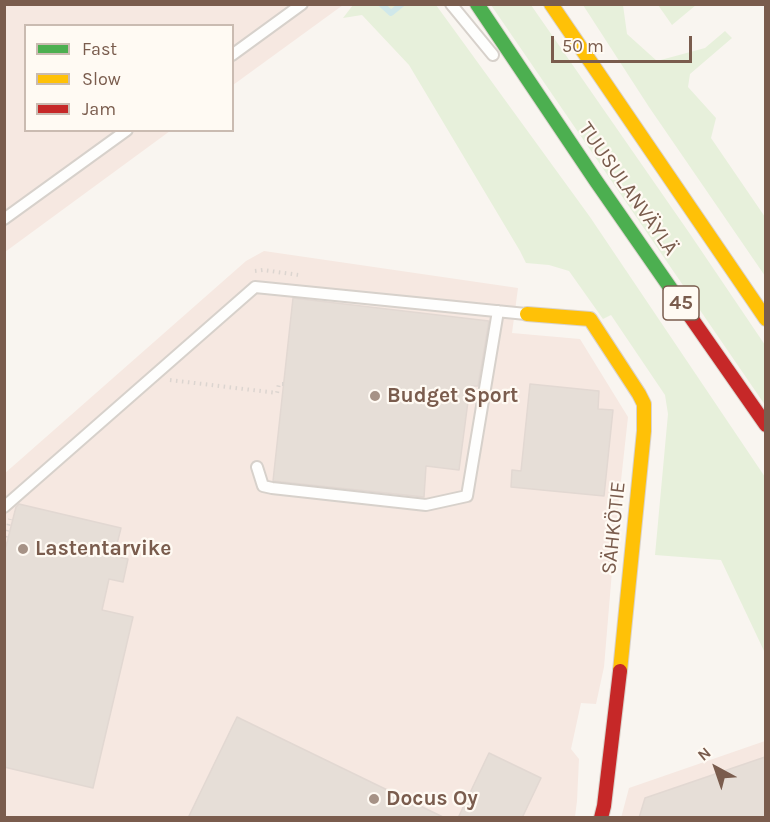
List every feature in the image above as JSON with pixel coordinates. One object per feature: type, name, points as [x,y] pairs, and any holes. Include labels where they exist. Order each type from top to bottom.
[{"type":"main road","name":"TUUSULANVÄYLÄ","points":[[477,4],[765,425]]},
{"type":"main road","name":"TUUSULANVÄYLÄ","points":[[551,4],[765,319]]},
{"type":"main road","name":"SÄHKÖTIE","points":[[527,314],[590,319],[644,404],[644,430],[632,561],[612,744],[601,818]]},
{"type":"lane","points":[[234,54],[302,4]]},
{"type":"lane","points":[[451,4],[502,66]]},
{"type":"lane","points":[[594,47],[644,142]]},
{"type":"lane","points":[[524,93],[596,181]]},
{"type":"lane","points":[[4,219],[125,132]]},
{"type":"lane","points":[[8,511],[150,378],[255,286],[527,314]]},
{"type":"lane","points":[[257,467],[262,486],[272,488],[426,506],[467,496],[498,311]]},
{"type":"path","points":[[249,274],[263,270],[309,276]]},
{"type":"path","points":[[150,378],[278,393],[279,384],[284,384]]},
{"type":"path","points":[[4,543],[8,511]]},
{"type":"shaded area","points":[[5,5],[343,5],[234,84],[234,24],[24,24],[24,132],[169,132],[5,252]]},
{"type":"shaded area","points":[[264,251],[518,288],[512,333],[580,339],[628,417],[604,667],[596,704],[581,703],[571,749],[579,759],[575,817],[5,817],[4,474],[246,261]]},
{"type":"shaded area","points":[[765,741],[765,817],[621,818],[629,788]]},
{"type":"green space","points":[[353,5],[436,5],[590,217],[765,477],[765,653],[721,560],[655,555],[668,414],[665,395],[611,315],[603,319],[569,271],[549,265],[526,263],[409,65],[362,15],[343,18]]},
{"type":"green space","points":[[491,5],[531,5],[690,234],[765,345],[765,405]]},
{"type":"green space","points":[[583,5],[623,5],[627,34],[657,61],[705,48],[725,31],[732,38],[690,74],[688,87],[716,118],[711,138],[765,217],[765,276],[649,107]]},
{"type":"green space","points":[[658,5],[696,5],[672,25]]},
{"type":"building","points":[[293,298],[489,321],[478,386],[470,386],[459,470],[426,466],[424,497],[273,481]]},
{"type":"building","points":[[530,384],[599,391],[598,409],[613,410],[604,496],[511,487],[512,470],[521,471]]},
{"type":"building","points":[[19,504],[121,528],[114,556],[128,559],[123,582],[109,579],[102,610],[133,617],[93,788],[4,767],[4,554],[16,507]]},
{"type":"building","points":[[237,717],[445,818],[188,818]]},
{"type":"building","points":[[489,753],[541,778],[522,818],[458,818]]},
{"type":"building","points":[[765,757],[765,818],[639,818],[645,798]]},
{"type":"waterway","points":[[381,4],[391,13],[402,4]]},
{"type":"traffic: fast","points":[[477,4],[678,299]]},
{"type":"traffic: slow","points":[[551,4],[766,319]]},
{"type":"traffic: slow","points":[[527,314],[590,319],[644,404],[644,431],[620,671]]},
{"type":"traffic: jam","points":[[678,299],[766,425]]},
{"type":"traffic: jam","points":[[601,818],[620,671]]},
{"type":"place","name":"Budget Sport","points":[[375,396]]},
{"type":"place","name":"Lastentarvike","points":[[23,549]]},
{"type":"place","name":"Docus Oy","points":[[374,799]]}]
